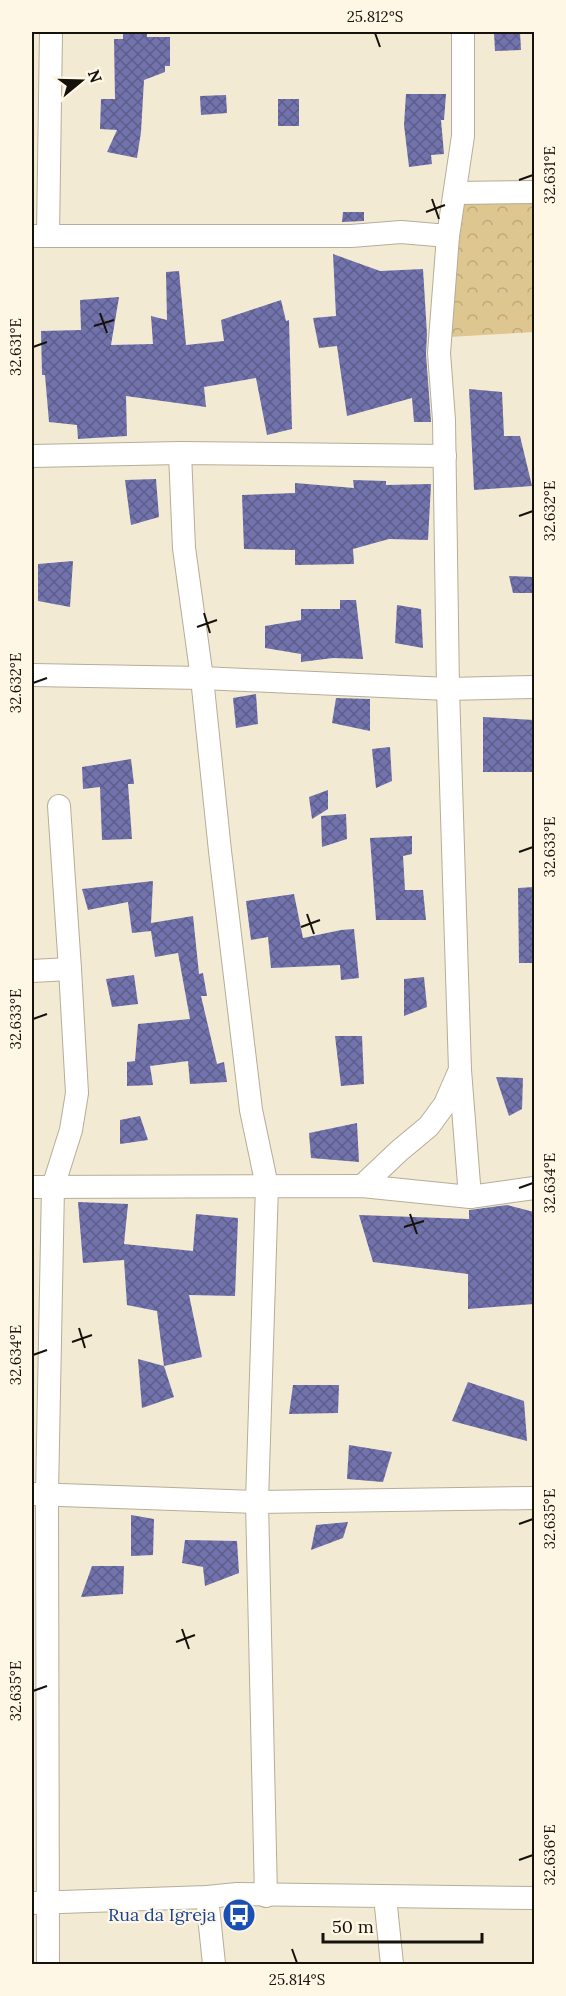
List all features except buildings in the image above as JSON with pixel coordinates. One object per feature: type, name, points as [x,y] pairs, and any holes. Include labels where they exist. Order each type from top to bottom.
[{"type":"street","points":[[51,32],[40,236],[351,236],[401,232],[448,236]]},
{"type":"street","points":[[463,32],[463,136],[448,236],[439,353],[445,456],[448,690],[460,1070],[470,1197]]},
{"type":"street","points":[[456,193],[534,192]]},
{"type":"street","points":[[32,456],[180,453],[445,456]]},
{"type":"street","points":[[180,453],[184,548],[202,678],[251,1110],[267,1186],[257,1502],[266,1896]]},
{"type":"street","points":[[32,675],[202,678],[448,690],[534,687]]},
{"type":"street","points":[[48,1965],[40,1903],[39,1494],[42,1187],[71,1130],[77,1093],[58,807]]},
{"type":"street","points":[[32,972],[70,969]]},
{"type":"street","points":[[362,1186],[429,1126],[445,1104],[460,1070]]},
{"type":"street","points":[[42,1187],[362,1186],[470,1197],[534,1188]]},
{"type":"street","points":[[39,1494],[257,1502],[534,1498]]},
{"type":"street","points":[[40,1903],[237,1894],[534,1898]]},
{"type":"street","points":[[207,1897],[214,1965]]},
{"type":"street","points":[[385,1897],[392,1965]]},
{"type":"green space","points":[[534,198],[534,332],[449,337],[462,199]]},
{"type":"place","name":"Rua da Igreja","points":[[239,1915]]}]
